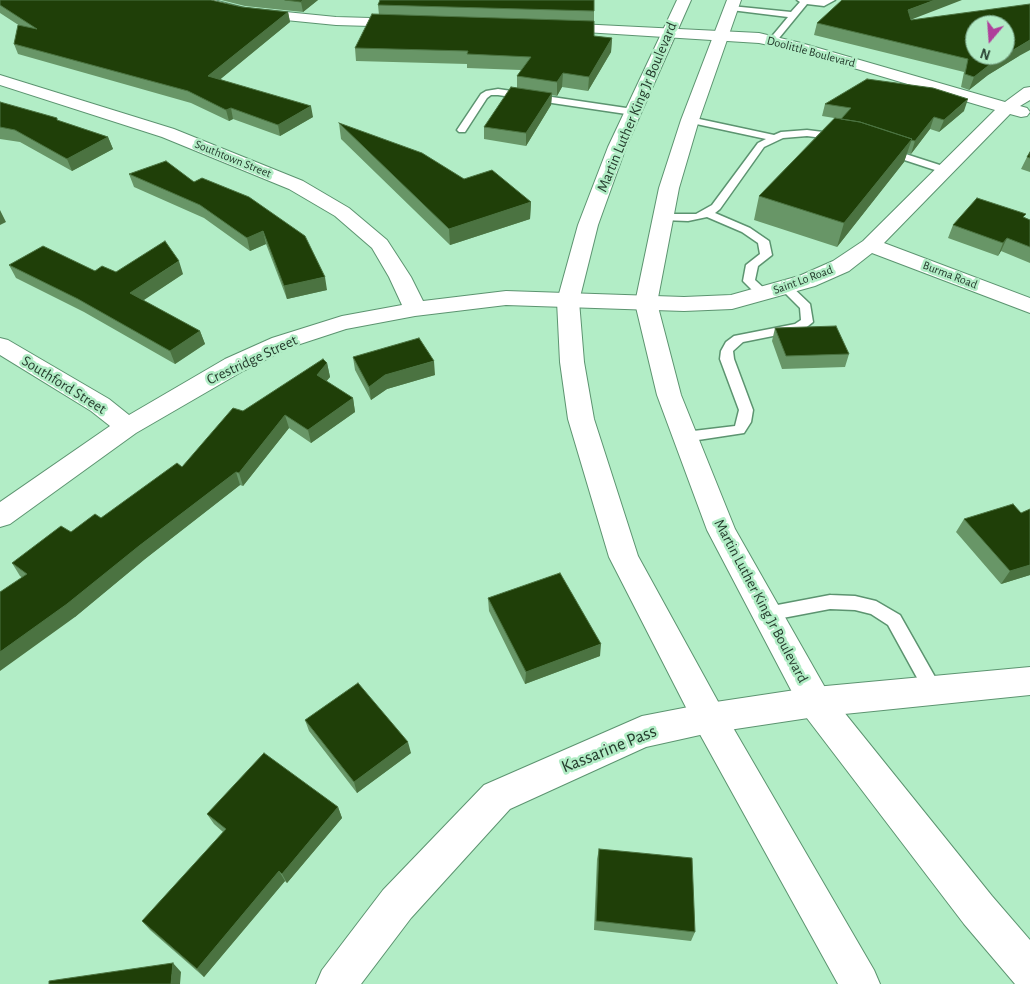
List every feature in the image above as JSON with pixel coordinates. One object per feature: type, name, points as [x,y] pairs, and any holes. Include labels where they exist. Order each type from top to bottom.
[{"type":"street","points":[[196,0],[246,12],[336,22],[416,23]]},
{"type":"street","name":"Martin Luther King Jr Boulevard","points":[[684,0],[616,147],[588,225],[568,301],[572,362],[581,419],[624,557],[709,718],[860,984]]},
{"type":"street","name":"Martin Luther King Jr Boulevard","points":[[733,4],[690,120],[669,188],[646,303],[669,395],[721,530],[815,702],[978,910],[1030,970]]},
{"type":"street","name":"Doolittle Boulevard","points":[[546,26],[670,32],[772,41],[796,46],[1030,115]]},
{"type":"street","name":"Southtown Street","points":[[0,80],[168,133],[296,185],[342,212],[380,244],[400,277],[416,309]]},
{"type":"street","name":"Saint Lo Road","points":[[568,301],[684,304],[732,302],[786,288],[841,266],[870,245],[1007,108],[1030,92]]},
{"type":"street","name":"Burma Road","points":[[870,245],[1030,306]]},
{"type":"street","name":"Crestridge Street","points":[[0,516],[127,427],[234,365],[280,343],[342,324],[416,309],[506,298],[568,301]]},
{"type":"street","name":"Southford Street","points":[[0,345],[100,405],[127,427]]},
{"type":"street","name":"Kassarine Pass","points":[[336,984],[397,904],[497,798],[642,732],[709,718],[815,702],[1030,681]]},
{"type":"lane","points":[[772,41],[793,16],[803,0],[824,4],[831,0]]},
{"type":"lane","points":[[733,4],[793,16]]},
{"type":"lane","points":[[462,130],[484,96],[489,93],[498,92],[633,112]]},
{"type":"lane","points":[[690,120],[775,138]]},
{"type":"lane","points":[[663,217],[699,217],[716,207],[760,145],[781,135],[807,133],[849,139]]},
{"type":"lane","points":[[874,146],[945,170]]},
{"type":"lane","points":[[706,213],[746,230],[763,241],[766,255],[752,265],[749,281],[763,294]]},
{"type":"lane","points":[[685,437],[739,430],[744,422],[746,410],[727,359],[727,351],[731,344],[739,340],[799,327],[807,322],[806,307],[786,288]]},
{"type":"lane","points":[[767,614],[830,602],[855,603],[876,608],[894,620],[933,690]]},
{"type":"building","points":[[0,0],[211,0],[242,7],[288,12],[208,76],[311,106],[278,125],[231,108],[226,110],[188,91],[14,44],[18,25],[37,29],[0,5]]},
{"type":"building","points":[[285,0],[303,0],[301,2]]},
{"type":"building","points":[[380,0],[594,0],[594,11],[378,5]]},
{"type":"building","points":[[842,0],[935,0],[908,10],[911,20],[1030,4],[1030,40],[1015,49],[1015,15],[965,15],[965,58],[817,23]]},
{"type":"building","points":[[372,14],[594,21],[594,36],[612,38],[589,77],[563,73],[557,82],[517,76],[531,57],[467,54],[468,51],[355,48]]},
{"type":"building","points":[[967,65],[989,65],[974,77],[965,74]]},
{"type":"building","points":[[867,79],[933,88],[968,99],[944,120],[934,117],[915,141],[860,122],[841,119],[851,108],[825,104]]},
{"type":"building","points":[[511,87],[552,93],[526,133],[484,127]]},
{"type":"building","points":[[0,102],[57,118],[57,120],[108,137],[67,159],[15,130],[0,127]]},
{"type":"building","points":[[835,118],[860,122],[912,139],[844,223],[759,196]]},
{"type":"building","points":[[339,123],[422,153],[464,179],[492,170],[531,202],[449,229]]},
{"type":"building","points":[[166,161],[194,182],[202,178],[249,197],[305,236],[325,277],[284,286],[263,231],[247,238],[200,205],[129,174]]},
{"type":"building","points":[[977,198],[1026,214],[1023,217],[1030,220],[1030,247],[1007,238],[1003,243],[953,225]]},
{"type":"building","points":[[165,241],[179,261],[130,293],[200,331],[170,351],[78,299],[9,265],[43,246],[95,271],[102,266],[116,272]]},
{"type":"building","points":[[836,326],[849,354],[786,356],[775,328]]},
{"type":"building","points":[[419,338],[434,361],[385,375],[369,387],[353,357]]},
{"type":"building","points":[[323,359],[327,363],[317,375],[353,398],[308,430],[285,415],[239,473],[236,472],[67,604],[0,652],[0,592],[27,574],[12,563],[61,526],[71,532],[95,514],[101,518],[177,463],[182,467],[233,408],[243,411]]},
{"type":"building","points":[[1013,504],[1021,513],[1030,509],[1030,565],[1010,571],[964,519]]},
{"type":"building","points":[[560,573],[601,644],[526,672],[488,598]]},
{"type":"building","points":[[358,683],[408,742],[354,782],[305,720]]},
{"type":"building","points":[[264,753],[338,807],[282,874],[279,871],[197,969],[142,921],[226,829],[207,814]]},
{"type":"building","points":[[599,849],[692,858],[695,932],[596,921]]},
{"type":"building","points":[[173,963],[171,984],[49,984],[49,981]]}]
